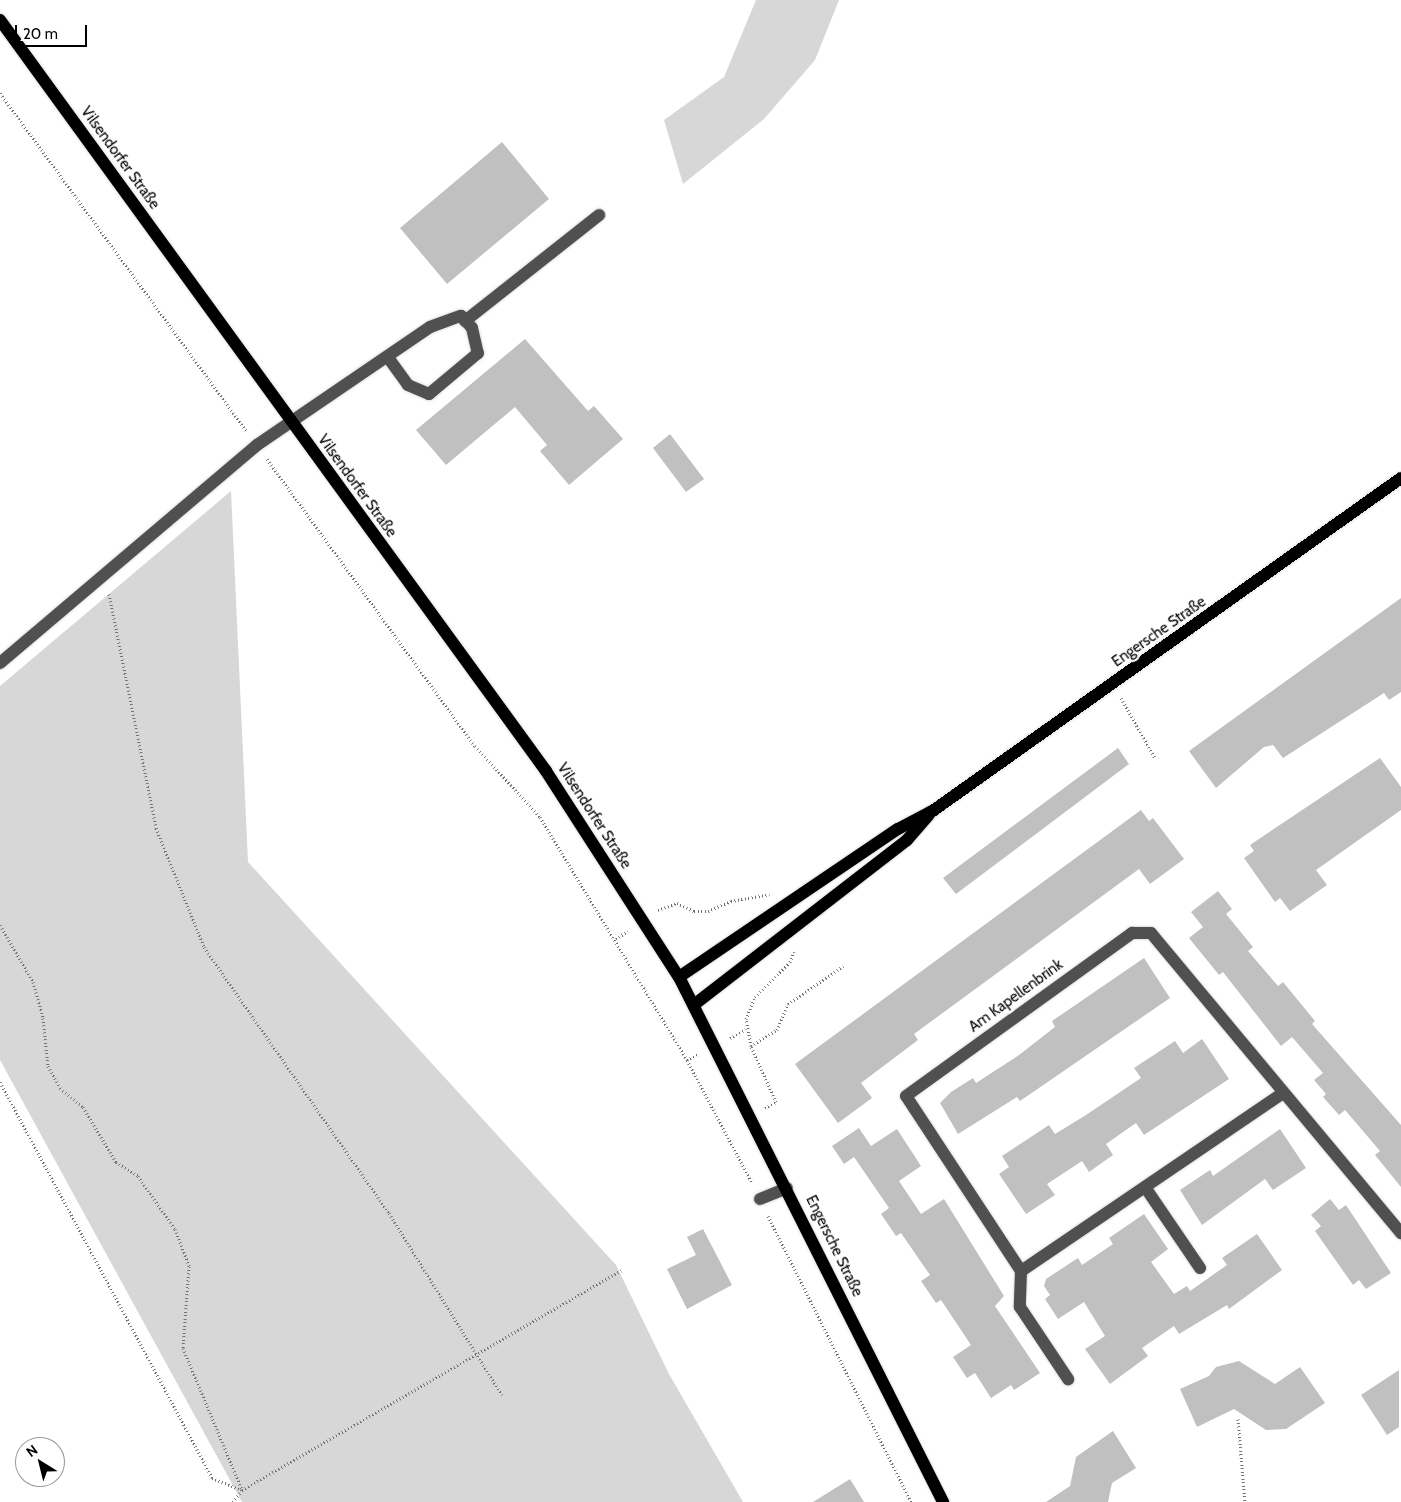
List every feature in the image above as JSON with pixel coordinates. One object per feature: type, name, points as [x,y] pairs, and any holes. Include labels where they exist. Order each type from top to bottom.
[{"type":"main road","name":"Vilsendorfer Straße","points":[[0,20],[289,421],[546,771],[679,977]]},
{"type":"main road","name":"Engersche Straße","points":[[943,1502],[751,1115],[695,1004],[679,977],[796,897],[934,810],[1401,478]]},
{"type":"main road","name":"Engersche Straße","points":[[695,1004],[907,840],[934,810]]},
{"type":"street","points":[[466,321],[599,215]]},
{"type":"street","points":[[0,663],[257,445],[289,421],[388,357],[430,326],[461,316],[472,328],[478,353],[428,394],[408,385],[388,357]]},
{"type":"street","name":"Am Kapellenbrink","points":[[1022,1271],[906,1096],[1132,933],[1151,933],[1401,1233]]},
{"type":"street","points":[[1068,1379],[1020,1307],[1022,1271],[1283,1093]]},
{"type":"street","points":[[1145,1187],[1200,1268]]},
{"type":"street","points":[[760,1199],[787,1188]]},
{"type":"path","points":[[0,93],[475,746],[540,817],[616,939],[687,1060],[760,1199],[911,1502]]},
{"type":"path","points":[[105,574],[156,828],[204,947],[389,1213],[473,1352],[502,1395]]},
{"type":"path","points":[[1113,684],[1155,758]]},
{"type":"path","points":[[616,939],[668,903],[708,911],[762,893],[796,897]]},
{"type":"path","points":[[751,1115],[776,1102],[751,1046],[746,1019],[755,997],[790,962],[809,917]]},
{"type":"path","points":[[0,925],[33,982],[43,1018],[48,1066],[60,1088],[83,1106],[116,1162],[138,1176],[174,1229],[190,1266],[183,1348],[242,1490]]},
{"type":"path","points":[[751,1046],[777,1030],[788,1004],[843,966]]},
{"type":"path","points":[[0,1082],[212,1478],[242,1490]]},
{"type":"path","points":[[233,1502],[242,1490],[473,1352],[621,1270]]},
{"type":"path","points":[[1238,1419],[1245,1502]]},
{"type":"shaded area","points":[[756,0],[839,0],[815,60],[764,119],[683,184],[664,120],[724,77]]},
{"type":"shaded area","points":[[231,491],[248,862],[616,1265],[669,1374],[743,1502],[242,1502],[0,1060],[0,686]]},
{"type":"building","points":[[502,142],[549,199],[447,284],[400,228]]},
{"type":"building","points":[[525,339],[588,411],[594,406],[623,439],[569,485],[540,451],[547,445],[515,407],[446,465],[416,430]]},
{"type":"building","points":[[670,434],[704,479],[686,492],[653,448]]},
{"type":"building","points":[[1401,598],[1401,692],[1389,700],[1384,693],[1283,758],[1273,745],[1264,747],[1216,788],[1189,751]]},
{"type":"building","points":[[1118,748],[1129,764],[956,894],[943,878]]},
{"type":"building","points":[[1380,758],[1401,787],[1401,810],[1316,870],[1327,885],[1290,911],[1280,898],[1275,902],[1244,858],[1254,851],[1250,845]]},
{"type":"building","points":[[1141,810],[1149,821],[1153,818],[1184,859],[1150,884],[1139,869],[914,1034],[918,1040],[861,1083],[872,1098],[838,1123],[795,1064]]},
{"type":"building","points":[[1218,891],[1232,909],[1226,914],[1253,947],[1248,951],[1278,986],[1283,982],[1315,1021],[1312,1024],[1401,1125],[1401,1187],[1375,1155],[1380,1151],[1345,1110],[1339,1115],[1323,1097],[1326,1094],[1314,1080],[1323,1073],[1292,1037],[1281,1046],[1223,972],[1219,975],[1189,938],[1203,927],[1191,912]]},
{"type":"building","points":[[1144,958],[1170,998],[1020,1101],[1017,1097],[958,1134],[940,1103],[951,1092],[973,1078],[976,1083],[1019,1055],[1055,1027],[1052,1021]]},
{"type":"building","points":[[1202,1039],[1229,1079],[1144,1135],[1136,1123],[1106,1144],[1113,1155],[1089,1172],[1082,1161],[1047,1184],[1055,1195],[1026,1214],[999,1174],[1009,1167],[1002,1156],[1049,1125],[1055,1134],[1086,1115],[1141,1078],[1134,1068],[1175,1041],[1183,1053]]},
{"type":"building","points":[[859,1128],[871,1146],[897,1129],[921,1166],[899,1181],[921,1214],[944,1199],[1004,1296],[995,1306],[1040,1373],[1014,1390],[1011,1385],[991,1398],[975,1373],[967,1378],[953,1357],[971,1345],[941,1300],[936,1303],[921,1281],[930,1275],[901,1233],[896,1236],[881,1214],[889,1208],[854,1157],[844,1164],[832,1146]]},
{"type":"building","points":[[1280,1129],[1306,1168],[1273,1190],[1265,1179],[1202,1225],[1180,1190],[1210,1170],[1213,1176]]},
{"type":"building","points":[[1330,1199],[1339,1210],[1346,1205],[1391,1273],[1366,1289],[1359,1280],[1353,1285],[1315,1231],[1321,1226],[1311,1215]]},
{"type":"building","points":[[1144,1214],[1168,1249],[1151,1262],[1174,1294],[1187,1286],[1190,1291],[1227,1265],[1222,1258],[1257,1234],[1282,1270],[1229,1309],[1227,1305],[1179,1334],[1174,1326],[1142,1348],[1148,1356],[1110,1384],[1085,1349],[1105,1336],[1084,1302],[1058,1319],[1045,1299],[1050,1295],[1044,1286],[1046,1279],[1078,1258],[1082,1265],[1113,1244],[1109,1238]]},
{"type":"building","points":[[703,1229],[732,1285],[687,1309],[667,1269],[696,1255],[687,1237]]},
{"type":"building","points":[[1239,1361],[1275,1384],[1300,1367],[1325,1403],[1286,1429],[1266,1430],[1234,1409],[1197,1427],[1180,1389],[1209,1376],[1216,1367]]},
{"type":"building","points":[[1399,1370],[1399,1427],[1387,1435],[1361,1395]]},
{"type":"building","points":[[1113,1431],[1136,1468],[1112,1483],[1108,1502],[1046,1502],[1070,1486],[1076,1457]]},
{"type":"building","points":[[850,1479],[864,1502],[813,1502]]}]
